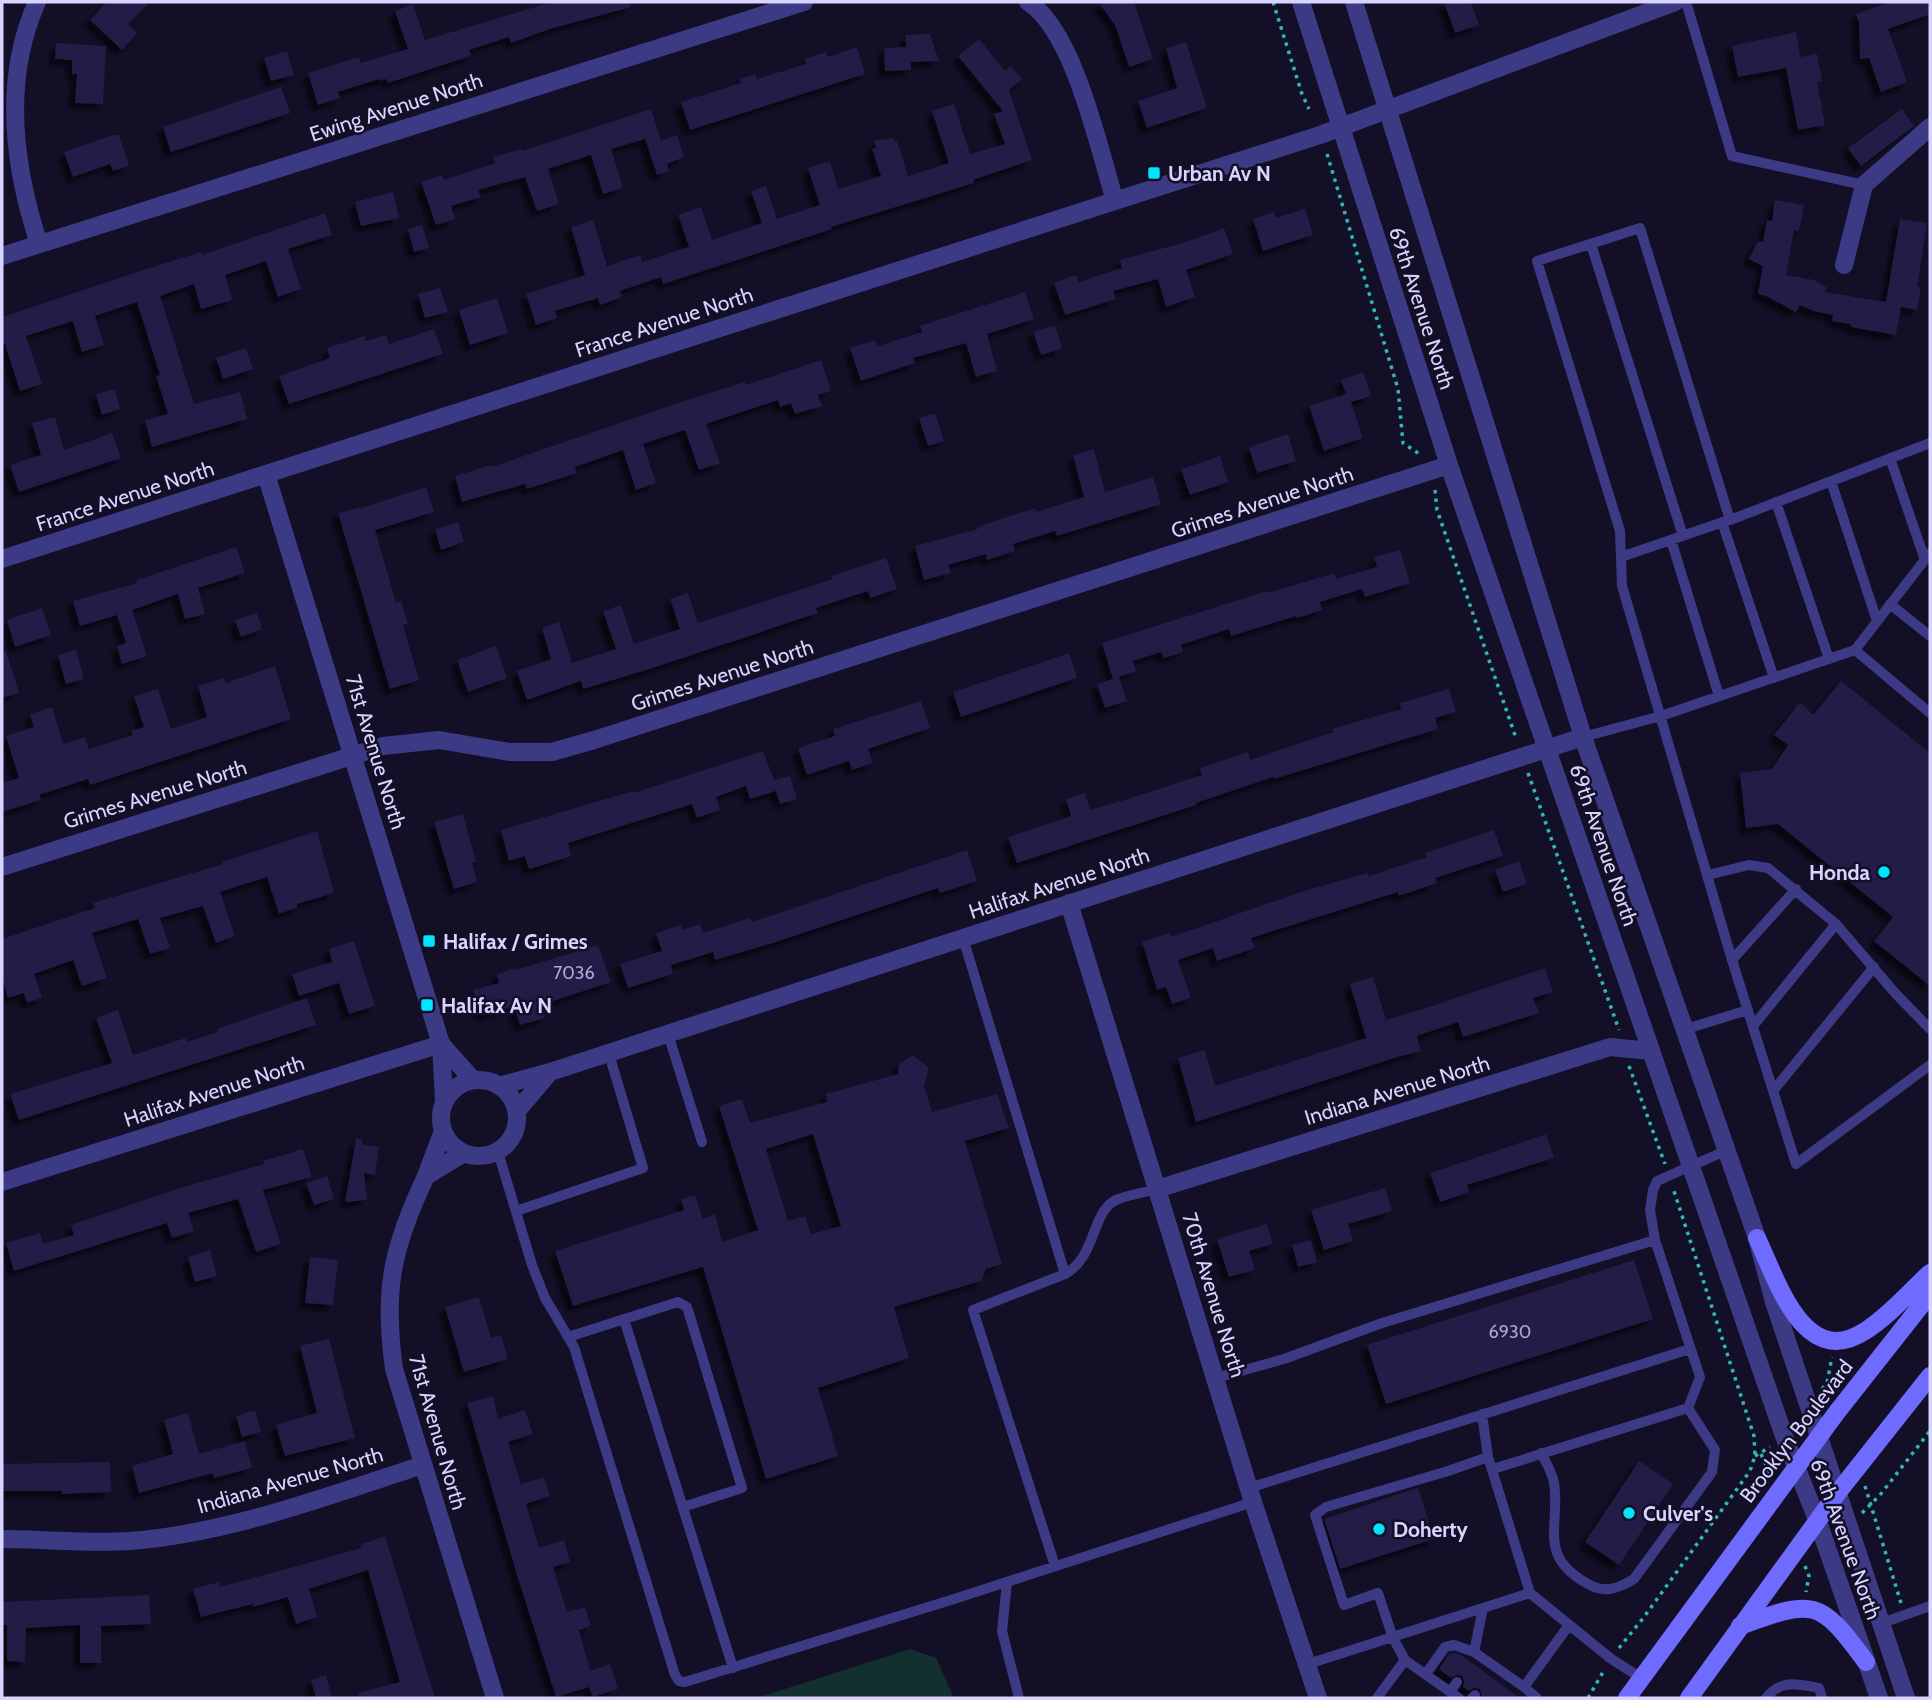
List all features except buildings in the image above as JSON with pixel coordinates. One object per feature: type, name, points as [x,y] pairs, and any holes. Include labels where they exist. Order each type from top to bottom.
[{"type":"main road","points":[[1757,1238],[1800,1323],[1812,1334],[1826,1340],[1853,1338],[1868,1330],[1930,1273]]},
{"type":"main road","name":"Brooklyn Boulevard","points":[[1627,1698],[1837,1412],[1930,1294]]},
{"type":"main road","points":[[1689,1698],[1839,1491],[1930,1376]]},
{"type":"main road","points":[[1740,1626],[1783,1611],[1804,1608],[1823,1612],[1842,1629],[1866,1662]]},
{"type":"street","points":[[37,2],[18,58],[14,108],[17,158],[27,207],[40,244]]},
{"type":"street","name":"Ewing Avenue North","points":[[2,256],[804,2]]},
{"type":"street","points":[[1028,2],[1054,28],[1077,77],[1115,201]]},
{"type":"street","name":"69th Avenue North","points":[[1301,2],[1449,465],[1796,1469],[1818,1522],[1879,1698]]},
{"type":"street","name":"69th Avenue North","points":[[1354,2],[1583,737],[1757,1238],[1774,1302],[1906,1698]]},
{"type":"street","points":[[1389,109],[1675,2]]},
{"type":"street","name":"France Avenue North","points":[[2,559],[1115,201],[1389,109]]},
{"type":"street","points":[[1844,265],[1864,185],[1930,127]]},
{"type":"street","name":"Grimes Avenue North","points":[[2,867],[383,746],[439,740],[509,752],[552,752],[1449,465]]},
{"type":"street","name":"71st Avenue North","points":[[266,474],[441,1044],[444,1101]]},
{"type":"street","name":"Halifax Avenue North","points":[[499,1086],[609,1054],[1583,737]]},
{"type":"street","name":"70th Avenue North","points":[[1069,903],[1251,1495],[1318,1698]]},
{"type":"street","name":"Halifax Avenue North","points":[[2,1182],[441,1044]]},
{"type":"street","name":"71st Avenue North","points":[[441,1044],[473,1080]]},
{"type":"street","name":"Indiana Avenue North","points":[[1157,1189],[1610,1047],[1651,1051]]},
{"type":"street","points":[[517,1111],[508,1093],[499,1086],[473,1080],[451,1091],[444,1101],[441,1111],[443,1132],[448,1141],[464,1153],[487,1156],[498,1152],[514,1134],[517,1111],[550,1072]]},
{"type":"street","name":"71st Avenue North","points":[[443,1132],[396,1249],[389,1292],[388,1330],[394,1369],[495,1698]]},
{"type":"street","points":[[426,1176],[464,1153]]},
{"type":"street","name":"Indiana Avenue North","points":[[2,1539],[130,1541],[210,1529],[288,1509],[423,1465]]},
{"type":"lane","points":[[1686,2],[1732,156],[1864,185]]},
{"type":"lane","points":[[1774,678],[1640,228],[1537,261],[1620,531],[1622,586],[1732,960],[1796,1164],[1930,1065]]},
{"type":"lane","points":[[1591,244],[1683,536]]},
{"type":"lane","points":[[1621,557],[1726,521],[1930,443]]},
{"type":"lane","points":[[1583,737],[1661,716],[1855,650],[1928,556],[1891,458]]},
{"type":"lane","points":[[1831,481],[1877,621]]},
{"type":"lane","points":[[1776,502],[1829,659]]},
{"type":"lane","points":[[1671,540],[1719,696]]},
{"type":"lane","points":[[1890,604],[1930,636]]},
{"type":"lane","points":[[1855,650],[1930,713]]},
{"type":"lane","points":[[1708,875],[1749,865],[1768,868],[1836,924],[1930,1029]]},
{"type":"lane","points":[[1732,960],[1796,889]]},
{"type":"lane","points":[[1753,1026],[1836,924]]},
{"type":"lane","points":[[963,938],[1065,1274]]},
{"type":"lane","points":[[1773,1091],[1874,967]]},
{"type":"lane","points":[[1686,1029],[1748,1010]]},
{"type":"lane","points":[[668,1034],[702,1142]]},
{"type":"lane","points":[[516,1211],[643,1168],[609,1054]]},
{"type":"lane","points":[[1688,1408],[1700,1377],[1655,1240],[1650,1210],[1657,1181],[1725,1151]]},
{"type":"lane","points":[[498,1152],[545,1298],[574,1347],[675,1675],[679,1681],[685,1682],[1007,1582],[1482,1414],[1690,1349]]},
{"type":"lane","points":[[1055,1566],[973,1310],[1074,1269],[1085,1255],[1103,1214],[1113,1202],[1157,1189]]},
{"type":"lane","points":[[1216,1378],[1284,1359],[1382,1323],[1655,1240]]},
{"type":"lane","points":[[568,1337],[678,1302],[687,1307],[742,1488],[683,1507]]},
{"type":"lane","points":[[624,1319],[733,1668]]},
{"type":"lane","points":[[1541,1452],[1554,1483],[1552,1536],[1558,1557],[1575,1577],[1597,1589],[1617,1589],[1634,1579],[1712,1472],[1715,1450],[1688,1408]]},
{"type":"lane","points":[[1493,1469],[1688,1408]]},
{"type":"lane","points":[[1482,1414],[1488,1457],[1530,1593],[1610,1657],[1641,1678]]},
{"type":"lane","points":[[1457,1682],[1455,1695],[1405,1660],[1393,1638],[1378,1593],[1344,1605],[1315,1515],[1326,1507],[1488,1457]]},
{"type":"lane","points":[[1007,1582],[1002,1632],[1019,1698]]},
{"type":"lane","points":[[1308,1664],[1530,1593]]},
{"type":"lane","points":[[1882,1623],[1930,1606]]},
{"type":"lane","points":[[1475,1656],[1483,1608]]},
{"type":"lane","points":[[1426,1675],[1445,1647],[1454,1645],[1475,1656],[1509,1684],[1530,1694],[1569,1625]]},
{"type":"lane","points":[[1377,1698],[1405,1660]]},
{"type":"lane","points":[[1766,1698],[1781,1685],[1794,1684],[1819,1688],[1822,1698]]},
{"type":"path","points":[[1273,2],[1309,109]]},
{"type":"path","points":[[1327,154],[1398,389],[1403,443],[1423,456]]},
{"type":"path","points":[[1435,490],[1437,510],[1518,744]]},
{"type":"path","points":[[1528,773],[1620,1035]]},
{"type":"path","points":[[1826,1383],[1837,1412]]},
{"type":"path","points":[[1872,1502],[1930,1431]]},
{"type":"path","points":[[1857,1468],[1872,1502],[1906,1615]]},
{"type":"path","points":[[1806,1592],[1809,1576]]},
{"type":"path","points":[[1588,1698],[1594,1689]]},
{"type":"green space","points":[[910,1649],[936,1658],[954,1698],[763,1696]]},
{"type":"place","name":"Urban Av N","points":[[1154,173]]},
{"type":"place","name":"Honda","points":[[1884,872]]},
{"type":"place","name":"Halifax / Grimes","points":[[429,941]]},
{"type":"place","name":"Halifax Av N","points":[[427,1005]]},
{"type":"place","name":"Culver's","points":[[1629,1513]]},
{"type":"place","name":"Doherty","points":[[1379,1529]]}]
